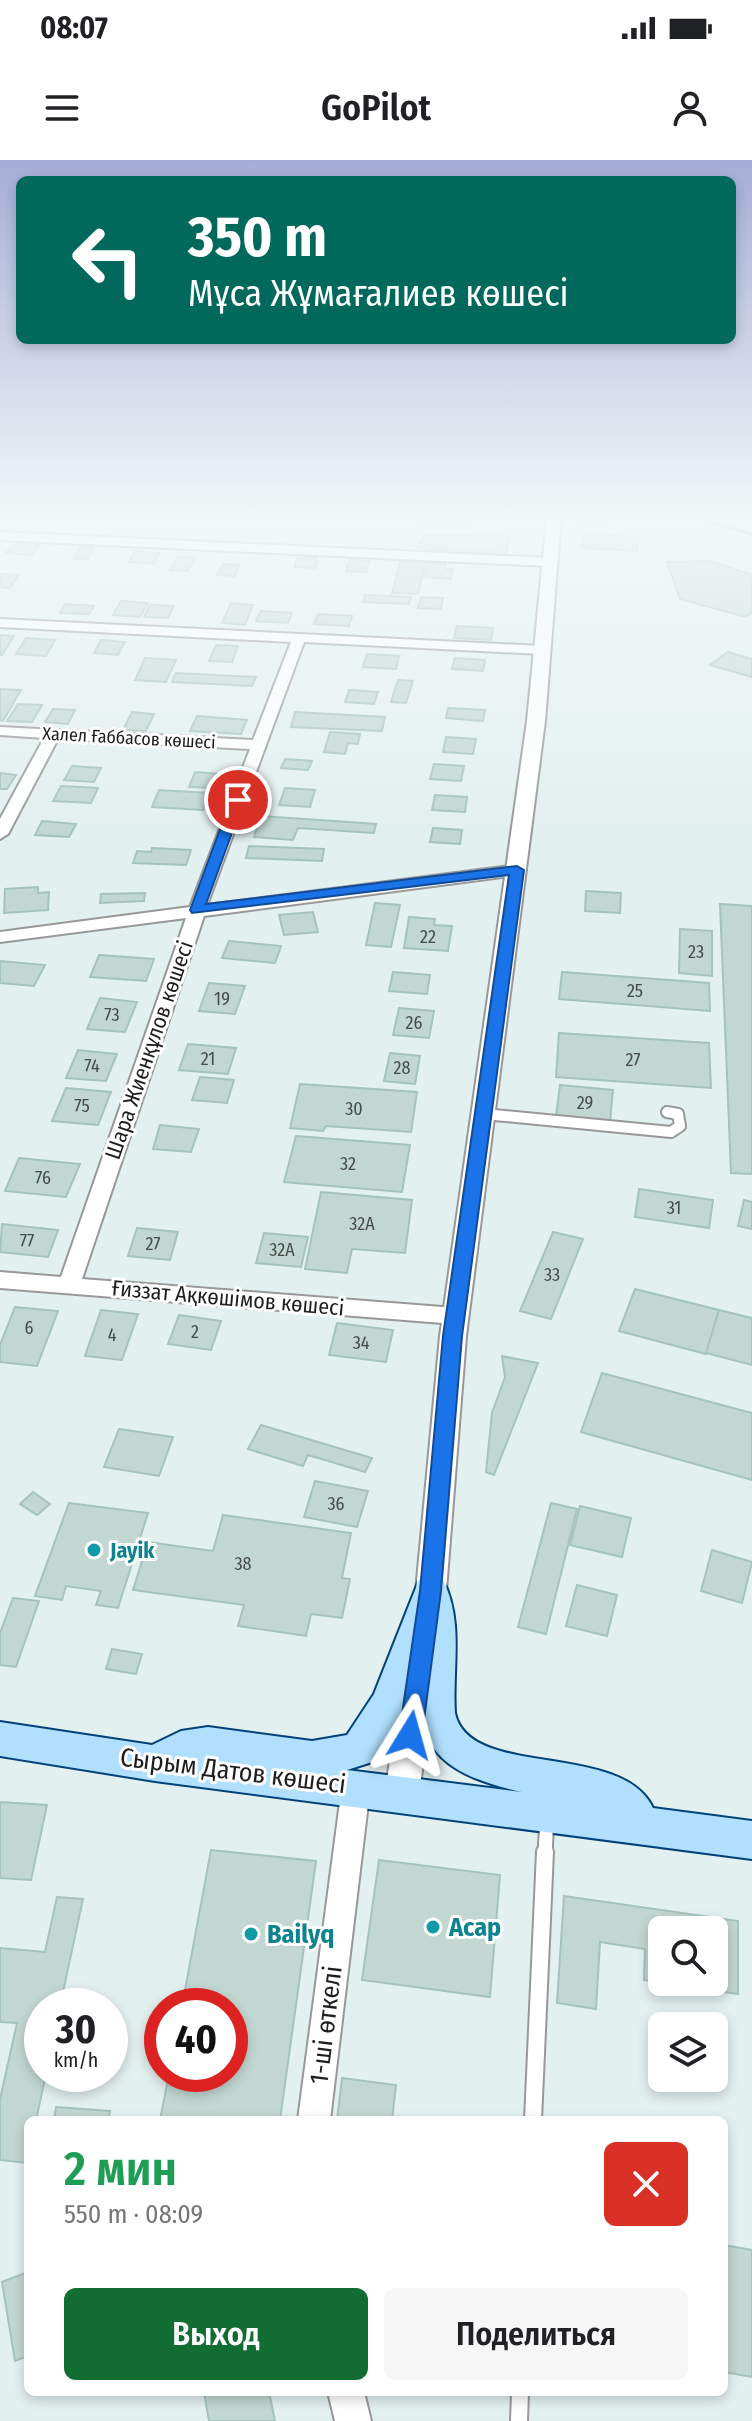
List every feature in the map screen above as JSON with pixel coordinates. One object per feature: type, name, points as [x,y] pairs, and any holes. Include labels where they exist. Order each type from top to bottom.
[{"type":"main road","points":[[155,1763],[181,1748],[208,1744],[312,1759],[359,1750],[390,1702],[431,1591]]},
{"type":"main road","points":[[431,1591],[439,1643],[436,1700],[441,1730],[460,1750],[492,1765],[600,1787],[617,1794],[631,1804],[641,1826]]},
{"type":"main road","name":"Сырым Датов көшесі","points":[[0,1739],[155,1763],[752,1840]]},
{"type":"street","points":[[0,623],[541,650]]},
{"type":"street","points":[[402,1793],[431,1591],[455,1316],[536,721],[543,623]]},
{"type":"street","name":"Шара Жиенқұлов көшесі","points":[[69,1286],[197,910],[300,636]]},
{"type":"street","name":"Халел Ғаббасов көшесі","points":[[0,731],[258,745]]},
{"type":"street","points":[[0,834],[53,734]]},
{"type":"street","points":[[0,937],[517,870]]},
{"type":"street","name":"Ғиззат Ақкөшімов көшесi","points":[[0,1280],[455,1316]]},
{"type":"street","name":"1-ші өткелі","points":[[315,2116],[356,1787]]},
{"type":"street","points":[[347,2396],[353,2421]]},
{"type":"lane","points":[[484,1114],[671,1132],[680,1126],[678,1114],[667,1112]]},
{"type":"lane","points":[[533,2116],[547,1815]]},
{"type":"lane","points":[[519,2421],[520,2396]]},
{"type":"building","points":[[315,623],[350,623],[349,626]]},
{"type":"building","points":[[457,626],[493,628],[491,640],[454,638]]},
{"type":"building","points":[[0,635],[14,636],[2,655],[0,655]]},
{"type":"building","points":[[26,638],[55,640],[46,656],[16,654]]},
{"type":"building","points":[[101,640],[125,642],[118,655],[94,653]]},
{"type":"building","points":[[216,645],[238,646],[232,662],[209,661]]},
{"type":"building","points":[[728,652],[752,659],[752,677],[710,665]]},
{"type":"building","points":[[367,654],[399,656],[396,669],[363,667]]},
{"type":"building","points":[[145,658],[176,660],[166,682],[135,680]]},
{"type":"building","points":[[455,658],[485,660],[483,671],[452,669]]},
{"type":"building","points":[[176,673],[256,677],[252,686],[172,682]]},
{"type":"building","points":[[398,680],[413,681],[406,703],[391,702]]},
{"type":"building","points":[[0,689],[21,690],[3,721],[0,720]]},
{"type":"building","points":[[349,690],[378,692],[374,704],[345,702]]},
{"type":"building","points":[[18,704],[42,705],[32,722],[7,721]]},
{"type":"building","points":[[448,708],[485,710],[483,721],[446,718]]},
{"type":"building","points":[[53,709],[75,710],[68,724],[45,722]]},
{"type":"building","points":[[132,712],[154,714],[146,731],[123,730]]},
{"type":"building","points":[[295,712],[385,717],[382,731],[291,727]]},
{"type":"building","points":[[197,716],[247,720],[241,734],[190,731]]},
{"type":"building","points":[[330,732],[360,734],[358,744],[348,743],[345,754],[324,752]]},
{"type":"building","points":[[446,737],[476,739],[473,754],[443,752]]},
{"type":"building","points":[[285,759],[312,761],[308,770],[281,768]]},
{"type":"building","points":[[434,764],[464,766],[461,781],[430,779]]},
{"type":"building","points":[[72,766],[101,768],[94,782],[64,780]]},
{"type":"building","points":[[195,772],[222,774],[217,788],[189,787]]},
{"type":"building","points":[[0,773],[16,775],[7,789],[0,789]]},
{"type":"building","points":[[61,786],[98,788],[91,803],[53,801]]},
{"type":"building","points":[[285,788],[315,790],[310,807],[279,805]]},
{"type":"building","points":[[159,790],[210,793],[203,810],[152,807]]},
{"type":"building","points":[[435,795],[467,797],[465,812],[432,810]]},
{"type":"building","points":[[261,816],[376,824],[374,833],[298,828],[293,840],[254,837]]},
{"type":"building","points":[[42,821],[76,824],[69,837],[35,835]]},
{"type":"building","points":[[433,828],[462,830],[460,844],[430,842]]},
{"type":"building","points":[[249,846],[324,849],[322,861],[246,858]]},
{"type":"building","points":[[152,848],[191,850],[186,865],[133,863],[137,851],[151,852]]},
{"type":"building","points":[[38,887],[38,893],[49,892],[48,910],[4,913],[5,889]]},
{"type":"building","points":[[586,891],[621,893],[620,913],[585,911]]},
{"type":"building","points":[[145,893],[144,901],[100,903],[101,894]]},
{"type":"building","points":[[375,903],[400,905],[391,947],[366,945]]},
{"type":"building","points":[[720,904],[752,906],[752,1174],[731,1173]]},
{"type":"building","points":[[313,912],[318,932],[284,935],[279,915]]},
{"type":"building","points":[[409,917],[435,919],[434,925],[452,926],[448,951],[404,948]]},
{"type":"building","points":[[680,929],[712,931],[712,976],[679,973]]},
{"type":"building","points":[[229,941],[281,946],[275,963],[222,958]]},
{"type":"building","points":[[99,955],[154,959],[146,981],[90,977]]},
{"type":"building","points":[[0,961],[45,965],[34,986],[0,983]]},
{"type":"building","points":[[393,972],[430,975],[427,994],[389,991]]},
{"type":"building","points":[[562,972],[709,983],[710,1011],[559,999]]},
{"type":"building","points":[[209,983],[245,986],[235,1014],[199,1011]]},
{"type":"building","points":[[100,998],[137,1002],[125,1032],[87,1029]]},
{"type":"building","points":[[399,1008],[434,1011],[429,1038],[393,1035]]},
{"type":"building","points":[[559,1033],[709,1043],[711,1088],[556,1077]]},
{"type":"building","points":[[188,1044],[236,1048],[228,1074],[179,1070]]},
{"type":"building","points":[[78,1050],[117,1054],[106,1081],[66,1078]]},
{"type":"building","points":[[390,1053],[420,1056],[415,1084],[384,1081]]},
{"type":"building","points":[[200,1077],[234,1080],[227,1103],[192,1100]]},
{"type":"building","points":[[300,1084],[417,1092],[411,1132],[326,1126],[323,1131],[290,1128]]},
{"type":"building","points":[[560,1085],[613,1090],[610,1122],[556,1116]]},
{"type":"building","points":[[66,1088],[111,1092],[98,1125],[52,1121]]},
{"type":"building","points":[[160,1125],[199,1129],[191,1152],[153,1149]]},
{"type":"building","points":[[296,1136],[410,1145],[402,1192],[284,1182]]},
{"type":"building","points":[[19,1158],[80,1164],[66,1197],[5,1191]]},
{"type":"building","points":[[639,1189],[713,1200],[709,1228],[635,1217]]},
{"type":"building","points":[[321,1192],[412,1200],[405,1253],[352,1249],[347,1273],[305,1269]]},
{"type":"building","points":[[744,1200],[752,1202],[752,1229],[738,1226]]},
{"type":"building","points":[[2,1224],[58,1230],[48,1257],[0,1252]]},
{"type":"building","points":[[137,1228],[178,1232],[170,1260],[128,1256]]},
{"type":"building","points":[[553,1232],[583,1239],[551,1319],[520,1311]]},
{"type":"building","points":[[264,1233],[308,1237],[301,1267],[256,1263]]},
{"type":"building","points":[[635,1289],[719,1310],[706,1354],[619,1331]]},
{"type":"building","points":[[15,1307],[58,1311],[37,1366],[0,1362],[0,1345]]},
{"type":"building","points":[[101,1310],[138,1314],[122,1360],[85,1356]]},
{"type":"building","points":[[719,1310],[752,1318],[752,1365],[706,1353]]},
{"type":"building","points":[[179,1315],[221,1321],[211,1350],[168,1344]]},
{"type":"building","points":[[337,1323],[393,1330],[386,1362],[329,1355]]},
{"type":"building","points":[[502,1356],[538,1363],[494,1475],[486,1472],[492,1413],[505,1377]]},
{"type":"building","points":[[602,1373],[752,1413],[752,1480],[581,1432]]},
{"type":"building","points":[[261,1425],[372,1458],[365,1472],[308,1455],[303,1466],[248,1449]]},
{"type":"building","points":[[119,1429],[173,1437],[159,1476],[104,1467]]},
{"type":"building","points":[[315,1481],[368,1491],[357,1527],[304,1517]]},
{"type":"building","points":[[33,1492],[50,1504],[37,1515],[20,1504]]},
{"type":"building","name":"Jayik","points":[[69,1503],[148,1513],[118,1608],[96,1605],[101,1591],[66,1586],[62,1600],[35,1596]]},
{"type":"building","points":[[551,1503],[577,1509],[546,1634],[518,1627]]},
{"type":"building","points":[[580,1506],[631,1518],[622,1557],[570,1545]]},
{"type":"building","points":[[223,1515],[351,1533],[342,1578],[350,1579],[342,1618],[311,1614],[306,1636],[238,1626],[244,1605],[133,1590],[148,1542],[213,1551]]},
{"type":"building","points":[[712,1550],[752,1562],[742,1603],[701,1591]]},
{"type":"building","points":[[577,1585],[617,1595],[607,1636],[566,1626]]},
{"type":"building","points":[[13,1598],[39,1601],[16,1667],[0,1665],[0,1633]]},
{"type":"building","points":[[112,1649],[142,1654],[136,1674],[106,1669]]},
{"type":"building","points":[[0,1802],[47,1805],[31,1880],[0,1878]]},
{"type":"building","name":"Bailyq","points":[[211,1850],[316,1861],[281,2116],[161,2116],[165,2092],[248,2092],[248,1988],[185,1988]]},
{"type":"building","name":"Асар","points":[[379,1860],[500,1875],[490,1997],[362,1980]]},
{"type":"building","points":[[564,1896],[703,1916],[648,1916],[648,1981],[644,1980],[645,1949],[600,1942],[596,2009],[557,2003]]},
{"type":"building","points":[[57,1897],[83,1899],[64,1988],[24,1988],[24,2092],[42,2092],[37,2116],[24,2116],[24,2163],[0,2160],[0,2099],[17,2023],[0,2022],[0,1948],[45,1952]]},
{"type":"building","points":[[728,1920],[738,1921],[738,1994],[728,1993]]},
{"type":"building","points":[[342,2078],[396,2085],[392,2116],[337,2116]]},
{"type":"building","points":[[56,2107],[110,2111],[109,2116],[55,2116]]},
{"type":"building","points":[[728,2246],[752,2250],[752,2377],[728,2373]]},
{"type":"building","points":[[24,2274],[24,2358],[15,2361],[2,2282]]},
{"type":"building","points":[[205,2396],[270,2396],[275,2421],[209,2421]]},
{"type":"place","name":"Jayik","points":[[94,1550]]},
{"type":"place","name":"Асар","points":[[433,1927]]},
{"type":"place","name":"Bailyq","points":[[251,1934]]},
{"type":"route","points":[[238,800],[197,910],[517,870],[453,1336],[431,1591],[410,1735]]}]
